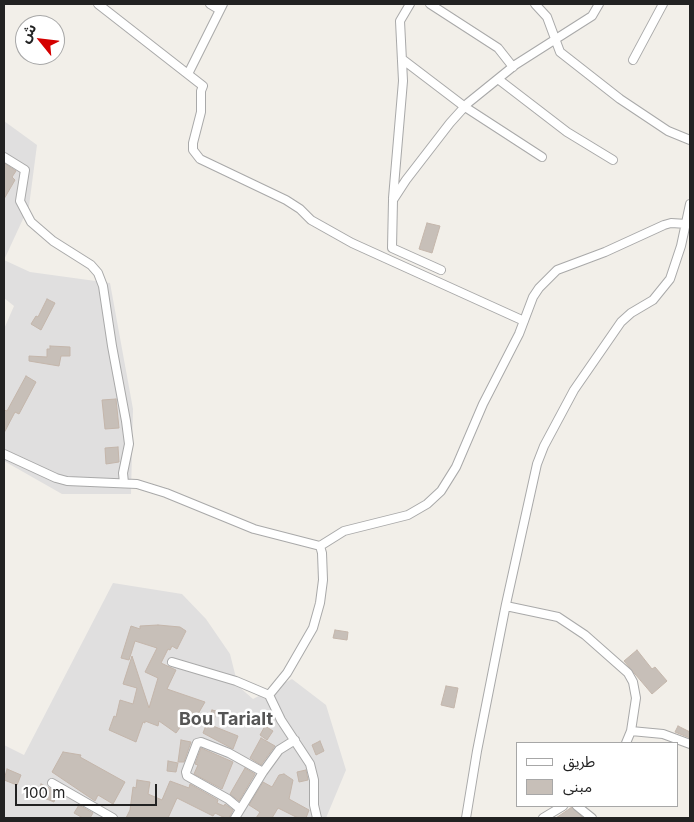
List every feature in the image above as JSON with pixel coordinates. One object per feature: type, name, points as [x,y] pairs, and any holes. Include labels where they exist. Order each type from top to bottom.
[{"type":"street","points":[[188,74],[221,7],[210,4]]},
{"type":"street","points":[[410,4],[400,20],[403,81],[393,200],[392,248],[441,270]]},
{"type":"street","points":[[430,4],[498,48],[513,67]]},
{"type":"street","points":[[535,4],[547,17],[560,52],[620,99],[668,131],[690,140]]},
{"type":"street","points":[[393,200],[406,180],[465,106],[513,67],[592,16],[599,4]]},
{"type":"street","points":[[633,60],[663,4]]},
{"type":"street","points":[[101,5],[203,86],[201,91],[201,112],[193,143],[193,150],[200,159],[286,200],[300,209],[311,220],[352,243],[524,321]]},
{"type":"street","points":[[402,59],[465,106],[542,157]]},
{"type":"street","points":[[498,79],[567,132],[613,160]]},
{"type":"street","points":[[4,157],[25,170],[20,201],[31,222],[53,241],[95,268],[103,286],[129,444],[124,483]]},
{"type":"street","points":[[466,818],[476,751],[506,606],[533,480],[544,446],[574,390],[624,318],[653,300],[667,284],[676,264],[687,224],[690,204]]},
{"type":"street","points":[[4,454],[56,478],[67,481],[137,484],[166,493],[254,528],[320,546],[344,531],[408,515],[427,504],[436,496],[456,467],[483,404],[524,321],[532,297],[556,270],[605,252],[664,225],[671,223],[687,224]]},
{"type":"street","points":[[270,695],[287,673],[313,628],[320,603],[323,580],[323,558],[320,546]]},
{"type":"street","points":[[506,606],[558,617],[585,635],[628,673],[634,682],[636,698],[631,731],[626,742]]},
{"type":"street","points":[[172,662],[236,681],[270,695],[281,720],[310,764],[317,818]]},
{"type":"street","points":[[631,731],[663,734],[690,744]]},
{"type":"street","points":[[235,818],[279,750],[295,740]]},
{"type":"street","points":[[240,809],[228,799],[187,776],[186,772],[197,743],[201,742],[229,753],[263,772]]},
{"type":"street","points":[[52,783],[113,818]]},
{"type":"street","points":[[543,818],[560,807]]},
{"type":"street","points":[[578,807],[592,818]]},
{"type":"shaded area","points":[[4,121],[37,145],[29,206],[4,260]]},
{"type":"shaded area","points":[[4,260],[30,272],[110,283],[133,409],[131,494],[62,494],[4,461],[4,329],[14,306],[4,298]]},
{"type":"shaded area","points":[[113,583],[182,594],[206,619],[230,654],[238,686],[253,699],[292,679],[326,705],[346,770],[326,818],[4,818],[4,745],[24,755]]},
{"type":"building","points":[[4,163],[16,171],[12,177],[15,180],[4,199]]},
{"type":"building","points":[[427,223],[440,226],[432,253],[419,249]]},
{"type":"building","points":[[47,299],[55,303],[41,330],[31,324],[36,316],[38,317]]},
{"type":"building","points":[[50,346],[70,347],[70,356],[61,356],[59,366],[29,361],[29,356],[47,357],[47,349],[50,349]]},
{"type":"building","points":[[26,376],[36,382],[19,414],[15,412],[4,433],[4,410],[7,411]]},
{"type":"building","points":[[116,399],[119,428],[105,429],[102,400]]},
{"type":"building","points":[[118,447],[119,462],[106,464],[105,448]]},
{"type":"building","points":[[131,626],[140,629],[140,626],[180,627],[186,631],[177,649],[172,646],[170,650],[168,649],[161,663],[176,670],[167,689],[205,702],[191,726],[184,722],[176,733],[159,721],[158,726],[143,722],[136,742],[109,730],[114,716],[116,717],[120,700],[133,704],[137,688],[123,684],[132,656],[149,708],[158,678],[145,672],[157,648],[135,641],[129,660],[121,658]]},
{"type":"building","points":[[335,630],[348,632],[347,640],[333,638]]},
{"type":"building","points":[[637,650],[652,669],[655,667],[667,681],[652,694],[624,661]]},
{"type":"building","points":[[446,686],[458,688],[454,708],[441,705]]},
{"type":"building","points":[[212,710],[216,711],[213,726],[238,736],[233,749],[203,733]]},
{"type":"building","points":[[265,726],[273,731],[267,740],[260,735]]},
{"type":"building","points":[[678,726],[690,732],[690,738],[675,732]]},
{"type":"building","points":[[261,738],[275,746],[261,765],[250,758]]},
{"type":"building","points":[[181,740],[191,742],[184,762],[178,762]]},
{"type":"building","points":[[320,741],[324,751],[316,755],[312,745]]},
{"type":"building","points":[[201,748],[233,762],[222,789],[194,774],[198,765],[195,764]]},
{"type":"building","points":[[63,752],[81,755],[80,757],[125,782],[113,804],[98,795],[95,801],[52,772]]},
{"type":"building","points":[[168,761],[178,763],[176,772],[167,771]]},
{"type":"building","points":[[245,768],[255,774],[239,801],[230,794]]},
{"type":"building","points":[[7,769],[21,775],[17,785],[4,780]]},
{"type":"building","points":[[306,770],[308,780],[299,782],[297,772]]},
{"type":"building","points":[[284,774],[293,780],[289,799],[309,810],[306,818],[298,818],[278,808],[272,818],[256,818],[260,812],[249,805],[263,782],[272,787],[279,775]]},
{"type":"building","points":[[137,780],[150,782],[148,794],[162,800],[170,781],[189,788],[190,784],[218,800],[217,803],[224,806],[225,804],[233,810],[229,818],[215,813],[213,816],[177,798],[168,818],[126,818],[130,810],[133,787],[136,788]]},
{"type":"building","points":[[41,784],[57,792],[54,802],[37,795]]},
{"type":"building","points":[[79,805],[93,813],[90,818],[83,818],[74,813]]},
{"type":"building","points":[[572,807],[583,818],[556,818]]},
{"type":"district","name":"Bou Tarialt","points":[[226,720]]}]
